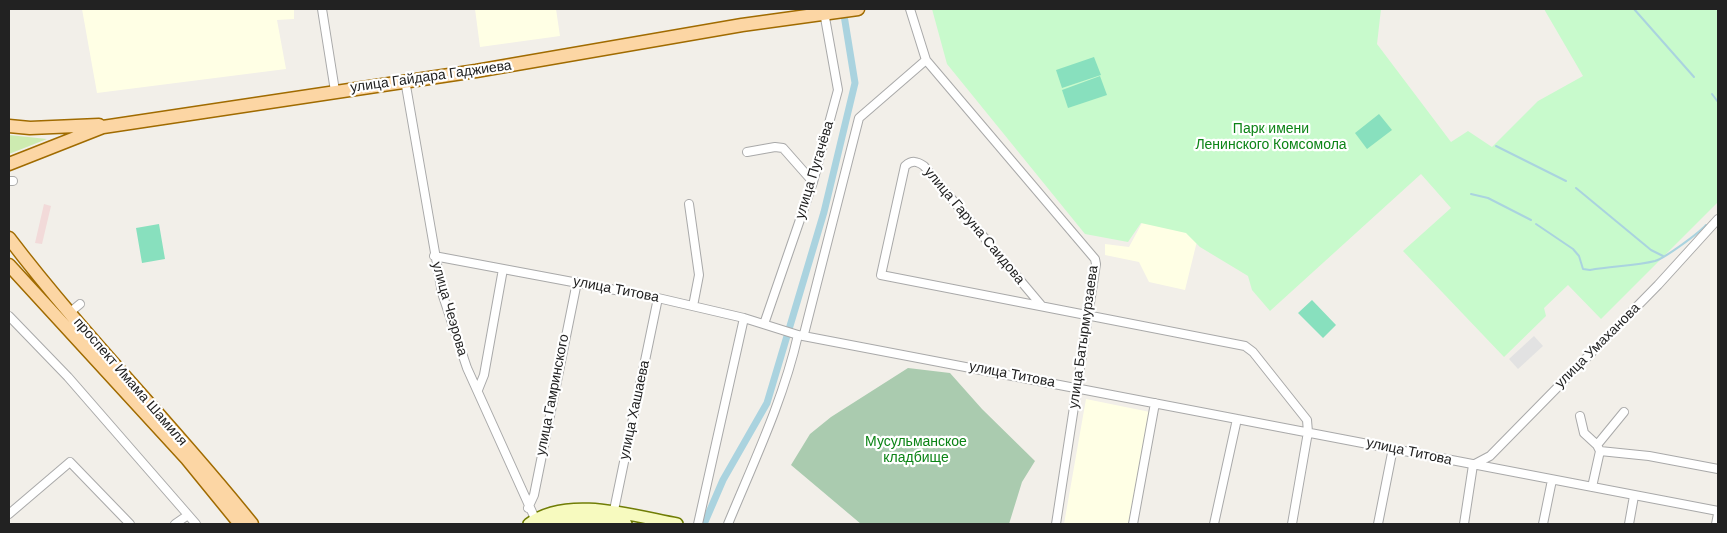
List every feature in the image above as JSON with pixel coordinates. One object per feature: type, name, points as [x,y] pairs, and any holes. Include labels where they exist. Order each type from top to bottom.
[{"type":"main road","name":"улица Гайдара Гаджиева","points":[[9,126],[32,128],[102,125],[552,59],[742,25],[831,11],[858,9]]},
{"type":"main road","name":"улица Гайдара Гаджиева","points":[[9,164],[103,127],[334,90]]},
{"type":"main road","name":"проспект Имама Шамиля","points":[[9,238],[69,313],[218,482],[252,524]]},
{"type":"main road","name":"проспект Имама Шамиля","points":[[9,265],[187,460],[240,524]]},
{"type":"main road","points":[[536,523],[613,517],[677,524]]},
{"type":"main road","points":[[613,517],[626,524]]},
{"type":"street","points":[[322,9],[334,90]]},
{"type":"street","name":"улица Батырмурзаева","points":[[910,9],[926,60],[1095,259],[1056,524]]},
{"type":"street","name":"улица Пугачёва","points":[[764,324],[812,182],[838,90],[831,11]]},
{"type":"street","points":[[728,524],[773,418],[791,365],[859,118],[926,60]]},
{"type":"street","name":"улица Чеэрова","points":[[405,81],[434,256],[442,293],[467,368],[536,523]]},
{"type":"street","points":[[747,152],[775,147],[783,148],[812,182]]},
{"type":"street","name":"улица Гаруна Саидова","points":[[1041,306],[924,166],[914,162],[909,163],[906,166],[882,275],[1087,315],[1236,342],[1253,352],[1305,418],[1308,432]]},
{"type":"street","points":[[689,204],[699,275],[693,306]]},
{"type":"street","name":"улица Умаханова","points":[[1473,465],[1490,456],[1658,285],[1718,219]]},
{"type":"street","name":"улица Титова","points":[[434,256],[658,298],[744,318],[783,331],[1393,448],[1718,513]]},
{"type":"street","points":[[478,390],[484,375],[503,269]]},
{"type":"street","name":"улица Гамринского","points":[[528,508],[534,495],[577,282]]},
{"type":"street","name":"улица Хашаева","points":[[613,517],[658,298]]},
{"type":"street","points":[[69,313],[80,304]]},
{"type":"street","points":[[9,316],[68,377],[196,524]]},
{"type":"street","points":[[698,524],[744,318]]},
{"type":"street","name":"улица Батырмурзаева","points":[[1051,524],[1077,388]]},
{"type":"street","points":[[1133,524],[1155,403]]},
{"type":"street","points":[[1592,488],[1599,448],[1624,412]]},
{"type":"street","points":[[1580,416],[1584,432],[1599,448],[1718,469]]},
{"type":"street","points":[[1214,524],[1237,418]]},
{"type":"street","points":[[1292,524],[1308,432]]},
{"type":"street","points":[[1378,524],[1393,448]]},
{"type":"street","points":[[9,514],[70,462],[130,524]]},
{"type":"street","points":[[1464,524],[1473,465]]},
{"type":"street","points":[[1543,524],[1552,480]]},
{"type":"street","points":[[1629,524],[1634,496]]},
{"type":"street","points":[[1716,524],[1718,513]]},
{"type":"street","points":[[175,524],[188,515]]},
{"type":"shaded area","points":[[82,9],[294,9],[294,19],[277,20],[286,69],[97,93]]},
{"type":"shaded area","points":[[475,9],[556,9],[560,36],[480,47]]},
{"type":"shaded area","points":[[44,204],[51,206],[42,244],[35,243]]},
{"type":"shaded area","points":[[1143,221],[1199,233],[1185,290],[1149,282],[1139,262],[1105,255],[1105,244],[1129,247]]},
{"type":"shaded area","points":[[1534,336],[1543,346],[1518,369],[1509,359]]},
{"type":"shaded area","points":[[1086,399],[1150,412],[1129,524],[1064,524]]},
{"type":"green space","name":"Парк имени Ленинского Комсомола","points":[[932,9],[1381,9],[1377,44],[1451,142],[1468,131],[1492,147],[1538,101],[1583,76],[1544,9],[1718,9],[1718,202],[1601,319],[1568,285],[1544,308],[1546,316],[1504,357],[1403,251],[1451,208],[1421,174],[1270,311],[1252,290],[1248,276],[1200,247],[1186,233],[1141,223],[1128,242],[1085,234],[947,64]]},
{"type":"green space","points":[[1094,57],[1101,75],[1062,88],[1056,70]]},
{"type":"green space","points":[[1100,76],[1107,95],[1068,108],[1062,90]]},
{"type":"green space","points":[[1379,114],[1392,130],[1367,149],[1355,133]]},
{"type":"green space","points":[[9,135],[47,139],[9,154]]},
{"type":"green space","points":[[159,224],[165,259],[142,263],[136,228]]},
{"type":"green space","points":[[1312,300],[1336,325],[1323,338],[1298,313]]},
{"type":"green space","name":"Мусульманское кладбище","points":[[908,368],[950,373],[982,409],[1035,461],[1022,482],[1009,524],[861,524],[791,465],[810,434],[831,417]]},
{"type":"waterway","points":[[704,524],[723,480],[767,403],[824,212],[855,83],[843,9]]},
{"type":"waterway","points":[[1560,9],[1604,9]]},
{"type":"waterway","points":[[1634,9],[1694,77]]},
{"type":"waterway","points":[[1712,94],[1718,102]]},
{"type":"waterway","points":[[1496,146],[1566,181]]},
{"type":"waterway","points":[[1576,188],[1651,250],[1663,256]]},
{"type":"waterway","points":[[1471,194],[1488,198],[1531,220]]},
{"type":"waterway","points":[[1536,224],[1573,249],[1579,256],[1583,269],[1590,270],[1655,261],[1682,245],[1706,225]]}]
